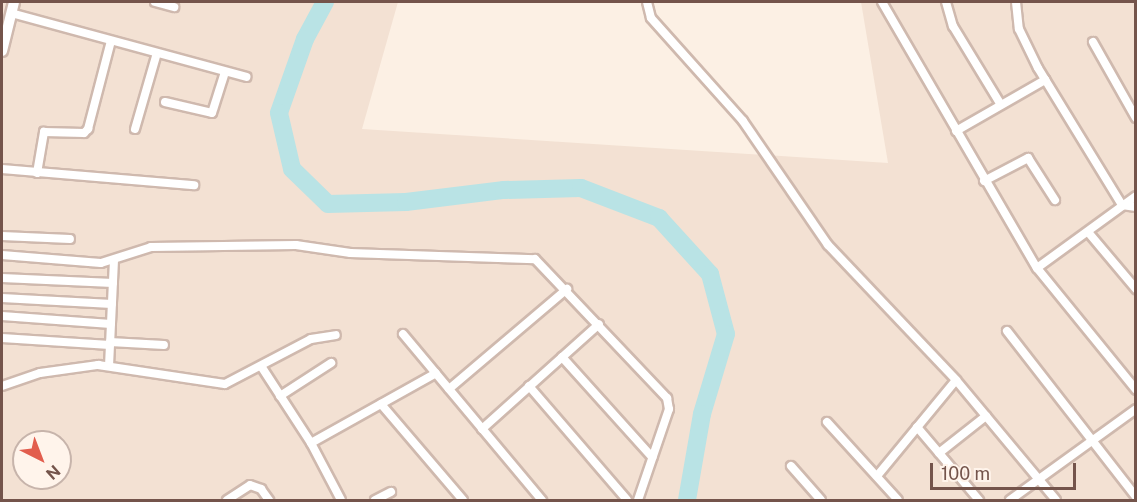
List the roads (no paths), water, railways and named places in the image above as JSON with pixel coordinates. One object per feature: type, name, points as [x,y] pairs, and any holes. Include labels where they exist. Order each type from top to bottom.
[{"type":"main road","points":[[2,51],[3,36],[14,2]]},
{"type":"street","points":[[155,2],[174,7]]},
{"type":"street","points":[[647,2],[651,18],[743,121],[828,245],[956,380],[1056,501]]},
{"type":"street","points":[[882,2],[984,181],[1037,268],[1136,390]]},
{"type":"street","points":[[945,2],[953,26],[1001,105]]},
{"type":"street","points":[[1016,2],[1020,33],[1045,80],[1122,205]]},
{"type":"street","points":[[11,13],[246,77]]},
{"type":"street","points":[[37,173],[44,132],[84,133],[88,129],[111,40]]},
{"type":"street","points":[[1093,42],[1136,118]]},
{"type":"street","points":[[135,129],[157,53]]},
{"type":"street","points":[[165,102],[212,113],[225,72]]},
{"type":"street","points":[[956,131],[1045,80]]},
{"type":"street","points":[[984,181],[1028,158],[1055,200]]},
{"type":"street","points":[[2,169],[194,185]]},
{"type":"street","points":[[1037,268],[1136,196]]},
{"type":"street","points":[[1122,205],[1136,207]]},
{"type":"street","points":[[1088,232],[1136,290]]},
{"type":"street","points":[[2,236],[70,239]]},
{"type":"street","points":[[2,255],[101,263],[151,247],[296,245],[350,253],[535,259],[567,289],[667,398],[669,409],[638,501]]},
{"type":"street","points":[[109,366],[114,260]]},
{"type":"street","points":[[2,278],[113,283]]},
{"type":"street","points":[[449,389],[567,289]]},
{"type":"street","points":[[2,298],[112,304]]},
{"type":"street","points":[[2,316],[111,324]]},
{"type":"street","points":[[482,429],[599,324]]},
{"type":"street","points":[[1007,331],[1136,497]]},
{"type":"street","points":[[403,334],[542,501]]},
{"type":"street","points":[[2,386],[40,374],[109,366],[218,385],[261,366],[311,339],[336,335]]},
{"type":"street","points":[[2,338],[164,345]]},
{"type":"street","points":[[562,357],[652,457]]},
{"type":"street","points":[[280,396],[331,363]]},
{"type":"street","points":[[261,366],[311,444],[341,501]]},
{"type":"street","points":[[311,444],[436,373]]},
{"type":"street","points":[[877,476],[956,380]]},
{"type":"street","points":[[529,386],[627,501]]},
{"type":"street","points":[[381,404],[463,501]]},
{"type":"street","points":[[1010,501],[1136,409]]},
{"type":"street","points":[[939,453],[986,416]]},
{"type":"street","points":[[827,422],[898,501]]},
{"type":"street","points":[[917,427],[978,501]]},
{"type":"street","points":[[791,466],[821,501]]},
{"type":"street","points":[[227,501],[250,485],[261,489],[268,501]]},
{"type":"street","points":[[375,501],[391,492]]},
{"type":"waterway","points":[[325,2],[305,39],[279,113],[292,169],[328,204],[406,202],[504,190],[581,188],[659,218],[710,274],[726,334],[702,414],[687,500]]}]
